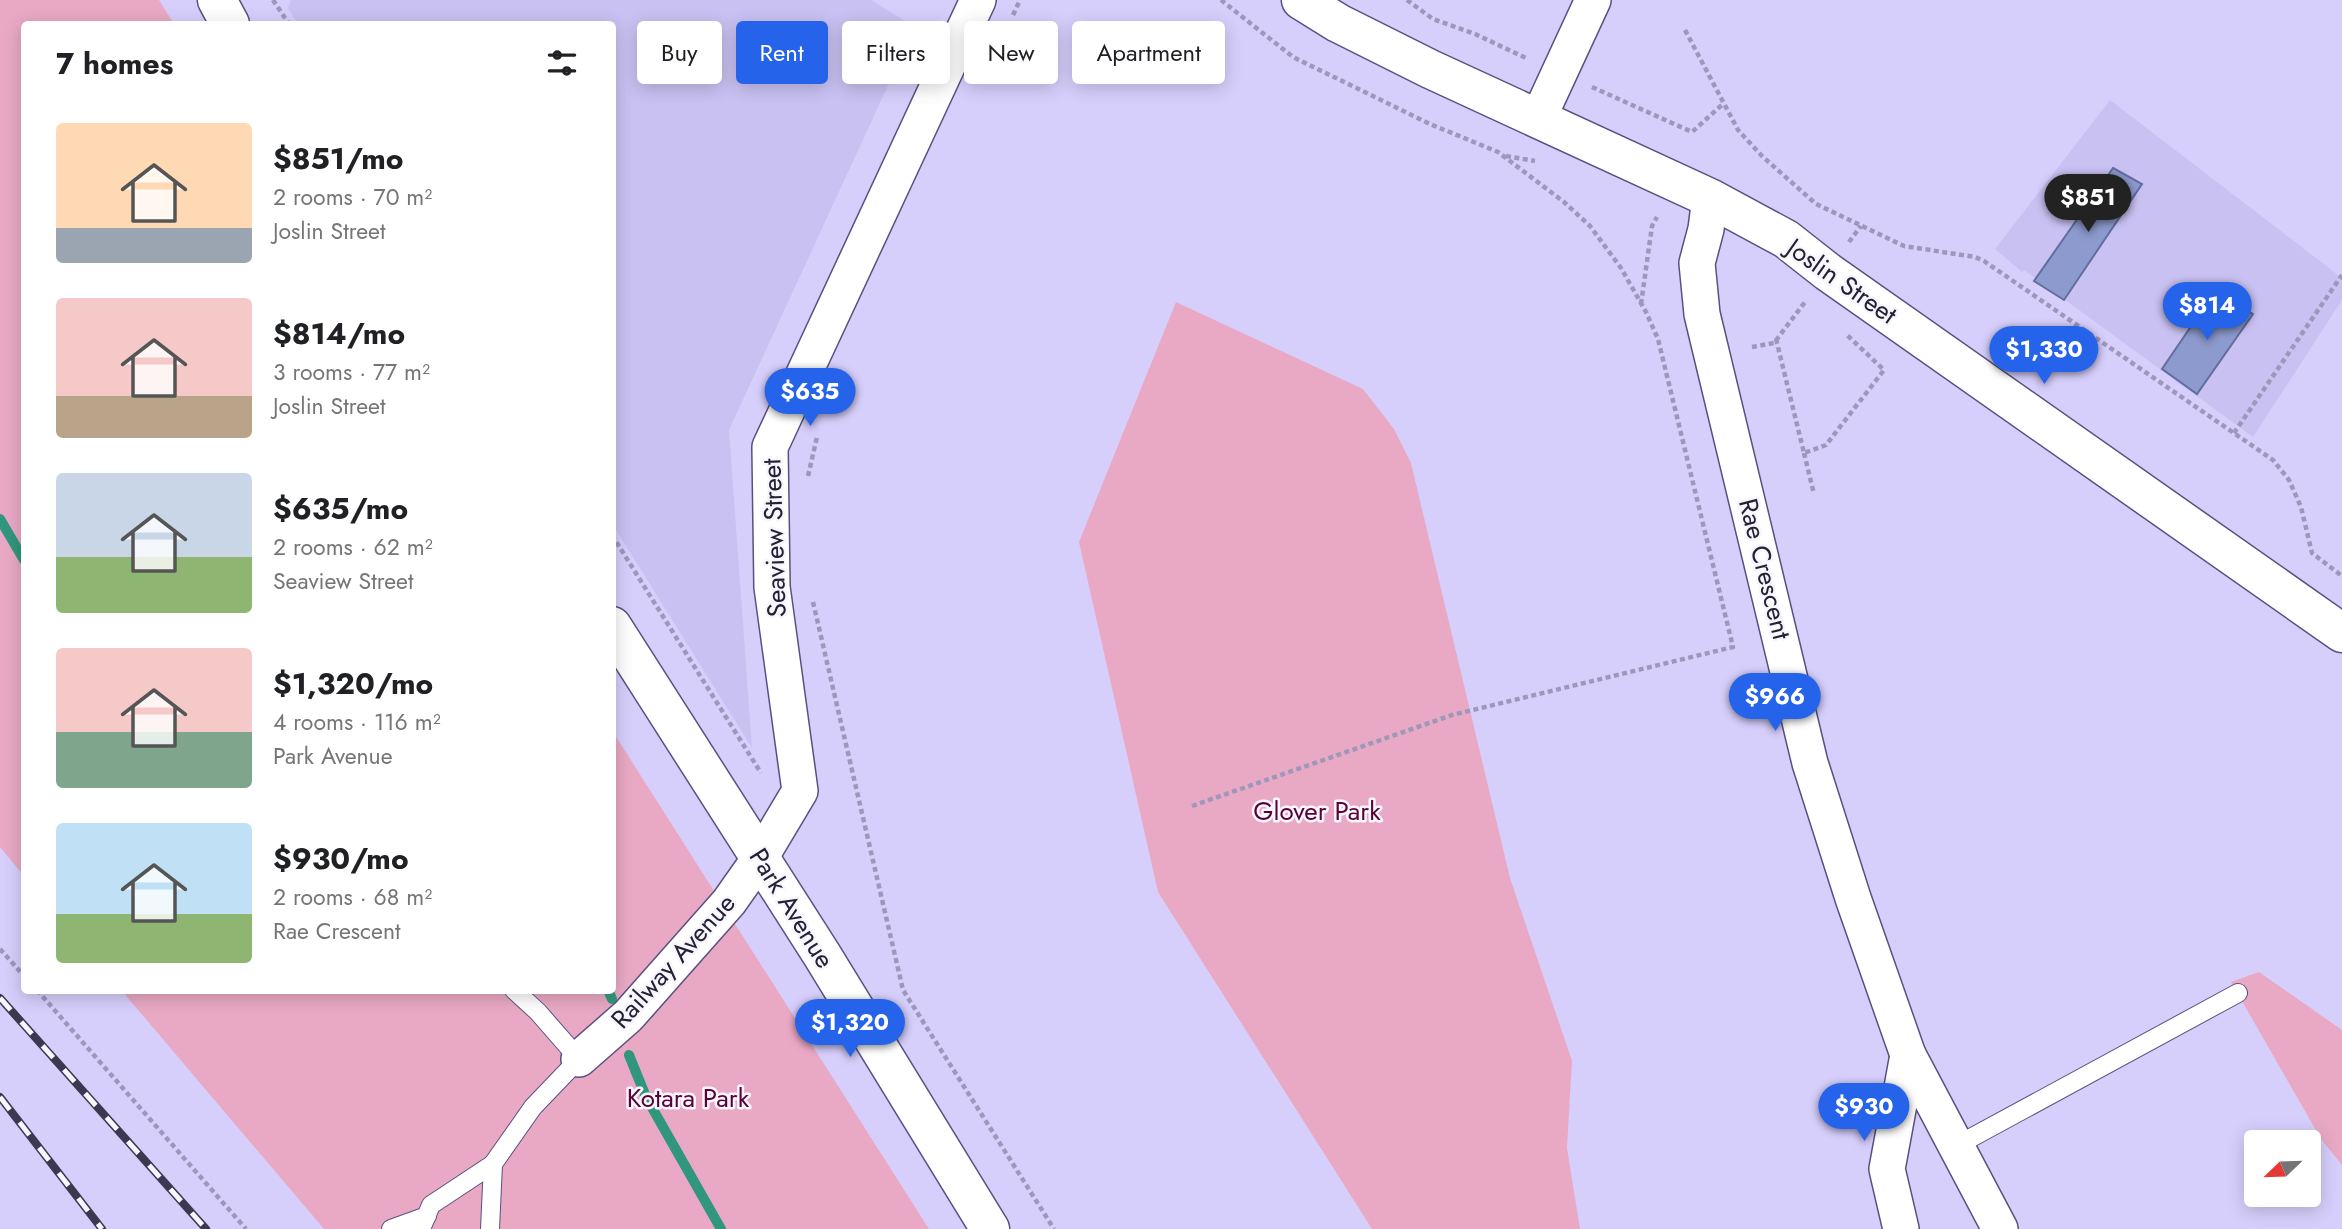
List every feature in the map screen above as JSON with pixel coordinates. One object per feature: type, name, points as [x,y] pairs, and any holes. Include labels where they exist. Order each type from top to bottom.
[{"type":"street","points":[[217,0],[228,21]]},
{"type":"street","name":"Seaview Street","points":[[800,791],[772,587],[770,447],[978,0]]},
{"type":"street","name":"Joslin Street","points":[[1301,0],[1338,23],[1409,60],[1710,198],[1786,239],[1828,272],[2342,633]]},
{"type":"street","points":[[1538,119],[1593,0]]},
{"type":"street","name":"Rae Crescent","points":[[1710,198],[1706,229],[1697,263],[1702,314],[1810,763],[1853,898],[1908,1055],[2000,1229]]},
{"type":"street","name":"Park Avenue","points":[[616,631],[990,1229]]},
{"type":"street","points":[[760,858],[800,791]]},
{"type":"street","name":"Railway Avenue","points":[[579,1059],[628,1016],[729,902],[760,858]]},
{"type":"street","name":"Rae Crescent","points":[[1901,1229],[1887,1169],[1908,1055]]},
{"type":"lane","points":[[1956,1146],[2238,993]]},
{"type":"lane","points":[[391,1229],[424,1223],[431,1205],[493,1164],[533,1107],[579,1059],[518,994]]},
{"type":"lane","points":[[490,1229],[493,1164]]},
{"type":"path","points":[[273,0],[287,21]]},
{"type":"path","points":[[1010,21],[1020,0]]},
{"type":"path","points":[[1192,806],[1452,715],[1733,647],[1658,339],[1621,268],[1590,226],[1564,202],[1498,152],[1430,124],[1293,57],[1221,0]]},
{"type":"path","points":[[1408,0],[1433,19],[1475,34],[1530,60]]},
{"type":"path","points":[[1685,30],[1738,130],[1762,156],[1816,204],[1904,246],[1975,257],[1984,261],[2273,460],[2289,480],[2301,507],[2312,553],[2342,576]]},
{"type":"path","points":[[1587,84],[1692,132],[1724,103]]},
{"type":"path","points":[[1641,304],[1652,226],[1657,217]]},
{"type":"path","points":[[1845,247],[1861,226]]},
{"type":"path","points":[[2234,433],[2342,275]]},
{"type":"path","points":[[1752,347],[1773,343],[1810,297]]},
{"type":"path","points":[[1804,453],[1826,445],[1884,370],[1838,326]]},
{"type":"path","points":[[1776,340],[1814,494]]},
{"type":"path","points":[[806,487],[819,424]]},
{"type":"path","points":[[616,541],[760,773],[800,791]]},
{"type":"path","points":[[811,592],[903,990],[1054,1229]]},
{"type":"path","points":[[0,948],[21,972]]},
{"type":"path","points":[[40,994],[246,1229]]},
{"type":"shaded area","points":[[291,0],[871,0],[905,21],[842,21],[842,84],[889,84],[729,430],[752,748],[616,530],[616,21],[296,21],[288,8]]},
{"type":"shaded area","points":[[2110,100],[2342,278],[2342,300],[2253,437],[2024,270],[2022,272],[1995,249]]},
{"type":"green space","points":[[0,0],[159,0],[172,21],[21,21],[21,872],[0,847]]},
{"type":"green space","name":"Glover Park","points":[[1176,302],[1363,389],[1394,429],[1411,463],[1510,878],[1572,1061],[1567,1148],[1580,1229],[1372,1229],[1158,892],[1079,542]]},
{"type":"green space","name":"Kotara Park","points":[[616,737],[929,1229],[324,1229],[125,994],[616,994]]},
{"type":"green space","points":[[2259,972],[2342,1030],[2342,1165],[2321,1139],[2321,1130],[2316,1130],[2231,982]]},
{"type":"building","points":[[2113,168],[2142,184],[2064,300],[2034,281]]},
{"type":"building","points":[[2215,291],[2253,314],[2197,394],[2162,369]]},
{"type":"waterway","points":[[0,519],[21,555]]},
{"type":"waterway","points":[[610,994],[612,999]]},
{"type":"waterway","points":[[629,1055],[646,1097],[721,1229]]},
{"type":"railway","points":[[0,998],[206,1229]]},
{"type":"railway","points":[[0,1097],[102,1229]]}]
